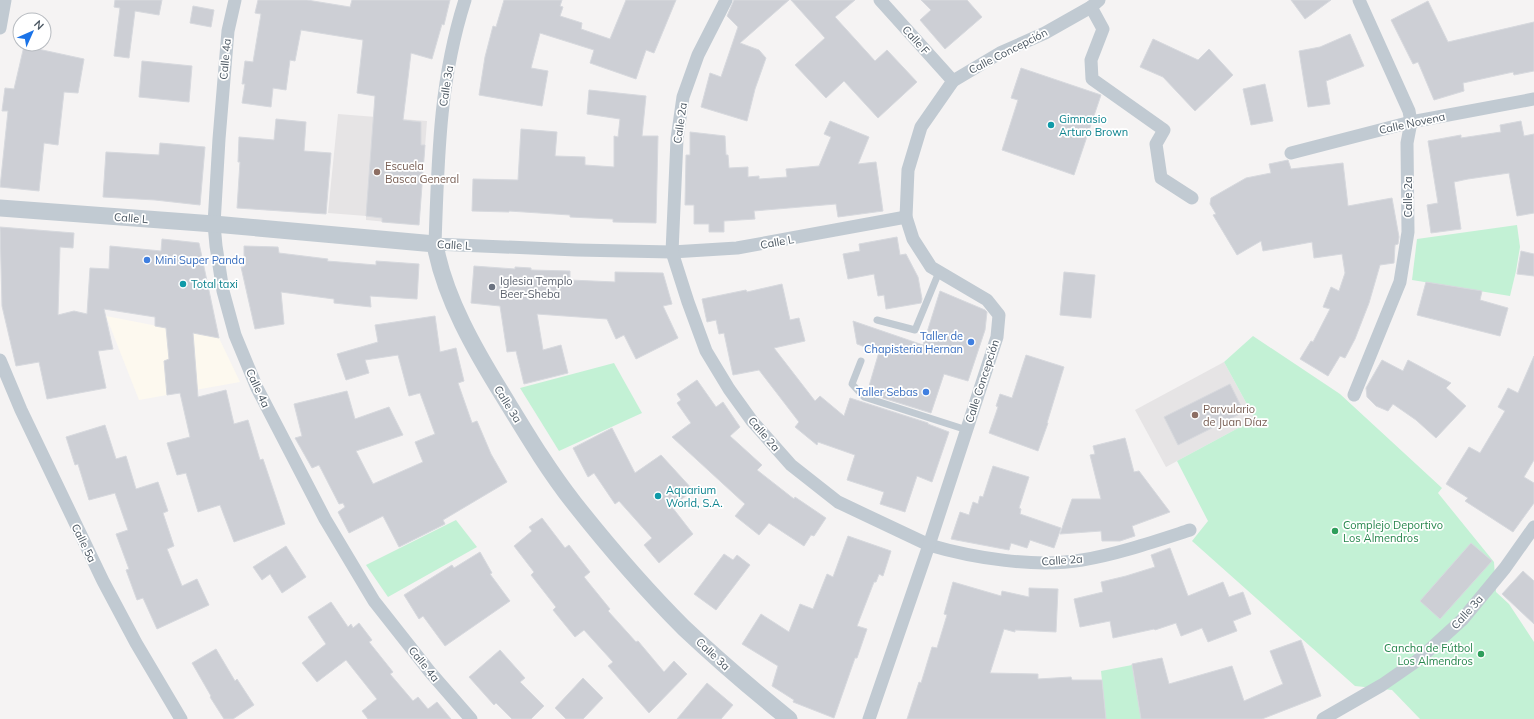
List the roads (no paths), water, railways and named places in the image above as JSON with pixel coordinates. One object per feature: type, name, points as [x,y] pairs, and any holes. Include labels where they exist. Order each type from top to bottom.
[{"type":"street","points":[[0,28],[5,0]]},
{"type":"street","name":"Calle 4a","points":[[235,0],[228,31],[214,224],[223,291],[234,335],[257,388],[325,519],[374,601],[430,672],[471,719]]},
{"type":"street","name":"Calle 3a","points":[[465,0],[446,76],[444,91],[440,129],[435,244],[438,264],[456,309],[485,367],[529,438],[573,502],[629,569],[684,627],[735,675],[789,719]]},
{"type":"street","name":"Calle 2a","points":[[726,0],[698,55],[683,97],[677,139],[672,252],[706,351],[729,389],[752,421],[791,465],[838,502],[929,545],[945,550],[994,559],[1062,562],[1082,560],[1151,543],[1190,530]]},
{"type":"street","name":"Calle F","points":[[880,0],[953,81]]},
{"type":"street","name":"Calle 2a","points":[[1354,395],[1400,282],[1408,232],[1407,143],[1411,122],[1409,111],[1359,0]]},
{"type":"street","points":[[1095,4],[1103,29],[1091,60],[1092,79],[1164,130],[1156,144],[1161,178],[1192,198]]},
{"type":"street","name":"Calle Concepción","points":[[869,719],[929,545],[997,337],[999,315],[987,300],[931,267],[913,240],[906,217],[908,170],[921,127],[953,81],[1000,53],[1045,33],[1095,4]]},
{"type":"street","name":"Calle Novena","points":[[1291,152],[1411,122],[1534,99]]},
{"type":"street","name":"Calle L","points":[[0,208],[214,224],[435,244],[577,250],[672,252],[737,248],[906,217]]},
{"type":"street","name":"Calle 5a","points":[[0,360],[21,410],[103,581],[136,643],[181,719]]},
{"type":"street","name":"Calle 3a","points":[[1323,719],[1382,685],[1418,660],[1462,620],[1505,568],[1534,527]]},
{"type":"lane","points":[[877,320],[915,330],[939,272]]},
{"type":"lane","points":[[861,361],[852,384],[864,397],[967,430]]},
{"type":"place","name":"Gimnasio Arturo Brown","points":[[1051,125]]},
{"type":"place","name":"Escuela Basca General","points":[[377,172]]},
{"type":"place","name":"Mini Super Panda","points":[[147,260]]},
{"type":"place","name":"Total taxi","points":[[183,284]]},
{"type":"place","name":"Iglesia Templo Beer-Sheba","points":[[492,287]]},
{"type":"place","name":"Taller de Chapisteria Hernan","points":[[971,342]]},
{"type":"place","name":"Taller Sebas","points":[[926,392]]},
{"type":"place","name":"Parvulario de Juan Díaz","points":[[1195,415]]},
{"type":"place","name":"Aquarium World, S.A.","points":[[658,496]]},
{"type":"place","name":"Complejo Deportivo Los Almendros","points":[[1335,531]]},
{"type":"place","name":"Cancha de Fútbol Los Almendros","points":[[1481,654]]}]
